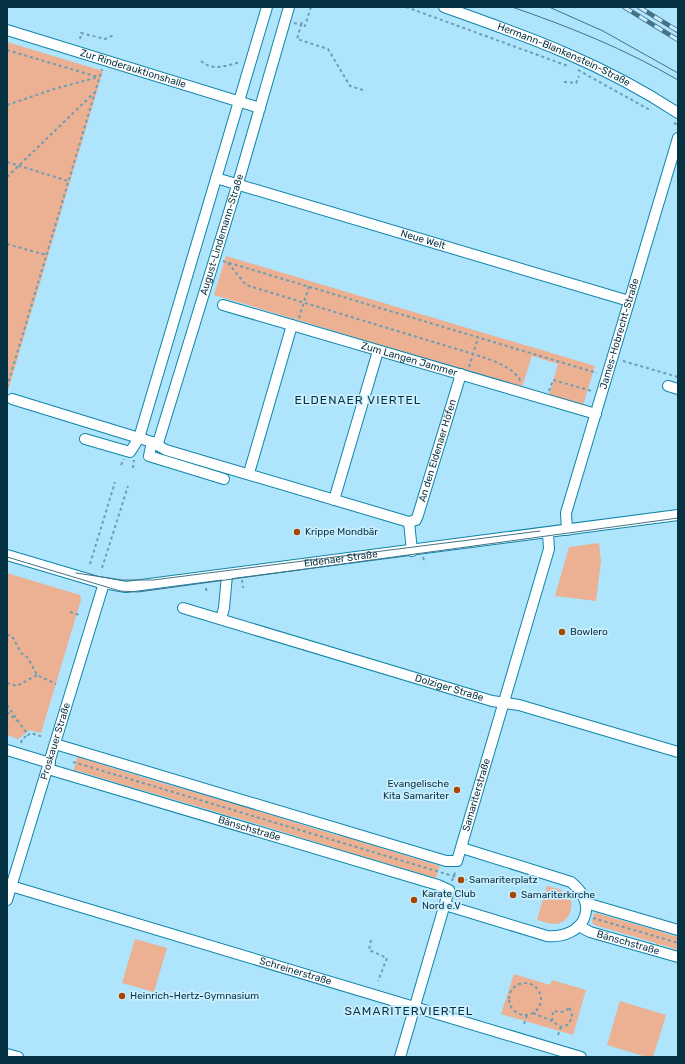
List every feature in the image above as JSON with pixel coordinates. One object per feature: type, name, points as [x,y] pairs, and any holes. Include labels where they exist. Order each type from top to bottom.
[{"type":"street","name":"August-Lindemann-Straße","points":[[139,438],[267,7]]},
{"type":"street","name":"August-Lindemann-Straße","points":[[155,442],[237,184],[289,7]]},
{"type":"street","name":"Hermann-Blankenstein-Straße","points":[[444,7],[524,36],[586,61],[627,82],[678,113]]},
{"type":"street","name":"Zur Rinderauktionshalle","points":[[7,30],[260,108]]},
{"type":"street","name":"James-Hobrecht-Straße","points":[[567,530],[566,514],[678,138]]},
{"type":"street","name":"Neue Welt","points":[[216,178],[629,301]]},
{"type":"street","name":"Zum Langen Jammer","points":[[223,305],[596,414]]},
{"type":"street","points":[[249,473],[294,326]]},
{"type":"street","points":[[334,500],[378,351]]},
{"type":"street","name":"An den Eldenaer Höfen","points":[[409,522],[416,520],[418,515],[464,375]]},
{"type":"street","points":[[12,399],[155,442],[166,450],[249,473],[409,522],[412,550]]},
{"type":"street","points":[[85,439],[130,452],[139,438]]},
{"type":"street","points":[[155,442],[148,456],[224,479]]},
{"type":"street","name":"Eldenaer Straße","points":[[7,555],[104,583],[126,587],[678,515]]},
{"type":"street","name":"Samariterstraße","points":[[457,861],[549,548],[548,533]]},
{"type":"street","points":[[221,619],[224,608],[226,575]]},
{"type":"street","name":"Proskauer Straße","points":[[7,900],[104,583]]},
{"type":"street","name":"Dolziger Straße","points":[[183,608],[492,701],[519,705],[678,752]]},
{"type":"street","points":[[55,744],[446,861],[457,861]]},
{"type":"street","name":"Bänschstraße","points":[[7,750],[131,794],[438,885],[450,890]]},
{"type":"street","points":[[445,905],[547,936],[562,936],[579,926],[585,915],[586,903],[579,888],[566,879],[462,848]]},
{"type":"street","name":"Schreinerstraße","points":[[11,886],[581,1057]]},
{"type":"street","points":[[400,1057],[450,890]]},
{"type":"street","points":[[586,903],[678,930]]},
{"type":"street","name":"Bänschstraße","points":[[579,926],[590,932],[678,957]]},
{"type":"street","points":[[7,1054],[18,1057]]},
{"type":"path","points":[[293,23],[305,26],[311,7]]},
{"type":"path","points":[[406,7],[572,68],[648,109],[653,109]]},
{"type":"path","points":[[301,24],[297,39],[328,49],[350,86],[363,90]]},
{"type":"path","points":[[80,39],[82,33],[105,39],[114,35]]},
{"type":"path","points":[[7,50],[99,77]]},
{"type":"path","points":[[201,61],[204,64],[218,68],[242,61]]},
{"type":"path","points":[[7,387],[102,68]]},
{"type":"path","points":[[564,82],[576,83],[579,76]]},
{"type":"path","points":[[7,105],[57,88],[99,77]]},
{"type":"path","points":[[7,177],[94,93]]},
{"type":"path","points":[[7,162],[68,181]]},
{"type":"path","points":[[7,244],[46,255]]},
{"type":"path","points":[[222,260],[597,373]]},
{"type":"path","points":[[227,262],[246,285],[473,354],[509,369],[518,376],[523,393]]},
{"type":"path","points":[[294,326],[304,303],[309,286]]},
{"type":"path","points":[[464,375],[478,338]]},
{"type":"path","points":[[623,360],[678,377]]},
{"type":"path","points":[[547,400],[553,380],[592,391]]},
{"type":"path","points":[[90,564],[115,482]]},
{"type":"path","points":[[102,568],[128,486]]},
{"type":"path","points":[[206,588],[207,592]]},
{"type":"path","points":[[70,612],[80,615]]},
{"type":"path","points":[[7,635],[12,636],[21,653],[28,658],[37,675],[56,684]]},
{"type":"path","points":[[7,683],[17,686],[37,675]]},
{"type":"path","points":[[7,705],[28,735]]},
{"type":"path","points":[[7,712],[20,724]]},
{"type":"path","points":[[21,743],[22,739],[31,733],[43,737]]},
{"type":"path","points":[[74,762],[473,882]]},
{"type":"path","points":[[131,794],[138,769]]},
{"type":"path","points":[[227,822],[234,798]]},
{"type":"path","points":[[334,854],[342,830]]},
{"type":"path","points":[[450,890],[457,861]]},
{"type":"path","points":[[585,915],[678,943]]},
{"type":"path","points":[[656,951],[663,926]]},
{"type":"path","points":[[371,940],[369,950],[387,958],[378,981]]},
{"type":"path","points":[[524,1024],[527,1015],[540,1005],[541,996],[535,986],[527,983],[519,984],[513,989],[510,996],[510,1003],[518,1013],[527,1015]]},
{"type":"path","points":[[532,1012],[561,1027],[567,1026],[570,1022],[572,1012],[569,1008],[564,1012],[553,1011],[552,1021]]},
{"type":"path","points":[[558,1035],[561,1027]]},
{"type":"shaded area","points":[[7,42],[103,71],[7,394]]},
{"type":"shaded area","points":[[226,256],[595,366],[583,405],[549,395],[558,364],[532,356],[522,387],[214,295]]},
{"type":"shaded area","points":[[599,543],[601,561],[596,601],[555,596],[569,547]]},
{"type":"shaded area","points":[[7,573],[80,595],[81,600],[41,733],[30,730],[18,739],[7,735]]},
{"type":"shaded area","points":[[78,755],[81,758],[135,775],[138,773],[138,776],[231,803],[234,802],[235,804],[339,836],[340,833],[342,836],[440,866],[436,878],[338,849],[335,850],[335,848],[231,816],[230,818],[227,818],[227,815],[135,788],[131,789],[131,787],[78,771],[73,772]]},
{"type":"shaded area","points":[[547,886],[563,891],[570,898],[570,913],[564,921],[560,923],[553,924],[537,920]]},
{"type":"shaded area","points":[[596,913],[659,931],[660,929],[664,930],[664,933],[678,937],[678,950],[659,944],[658,947],[656,946],[656,943],[594,925],[592,921],[594,914]]},
{"type":"shaded area","points":[[135,939],[167,948],[154,992],[122,983]]},
{"type":"shaded area","points":[[514,974],[550,985],[552,980],[586,990],[573,1035],[501,1014]]},
{"type":"shaded area","points":[[620,1001],[666,1015],[653,1057],[647,1057],[607,1045]]},
{"type":"tram line","points":[[512,7],[597,39],[638,58],[678,80]]},
{"type":"tram line","points":[[549,7],[603,31],[678,73]]},
{"type":"tram line","points":[[7,557],[120,591],[138,592],[678,518]]},
{"type":"tram line","points":[[76,573],[122,580],[153,580],[540,531]]},
{"type":"railway","points":[[624,7],[678,40]]},
{"type":"railway","points":[[639,7],[678,31]]},
{"type":"place","name":"Krippe Mondbär","points":[[297,532]]},
{"type":"place","name":"Bowlero","points":[[562,632]]},
{"type":"place","name":"Evangelische Kita Samariter","points":[[457,790]]},
{"type":"place","name":"Samariterplatz","points":[[461,880]]},
{"type":"place","name":"Samariterkirche","points":[[513,895]]},
{"type":"place","name":"Karate Club Nord e.V","points":[[414,900]]},
{"type":"place","name":"Heinrich-Hertz-Gymnasium","points":[[122,996]]},
{"type":"district","name":"ELDENAER VIERTEL","points":[[358,400]]},
{"type":"district","name":"SAMARITERVIERTEL","points":[[409,1011]]}]
